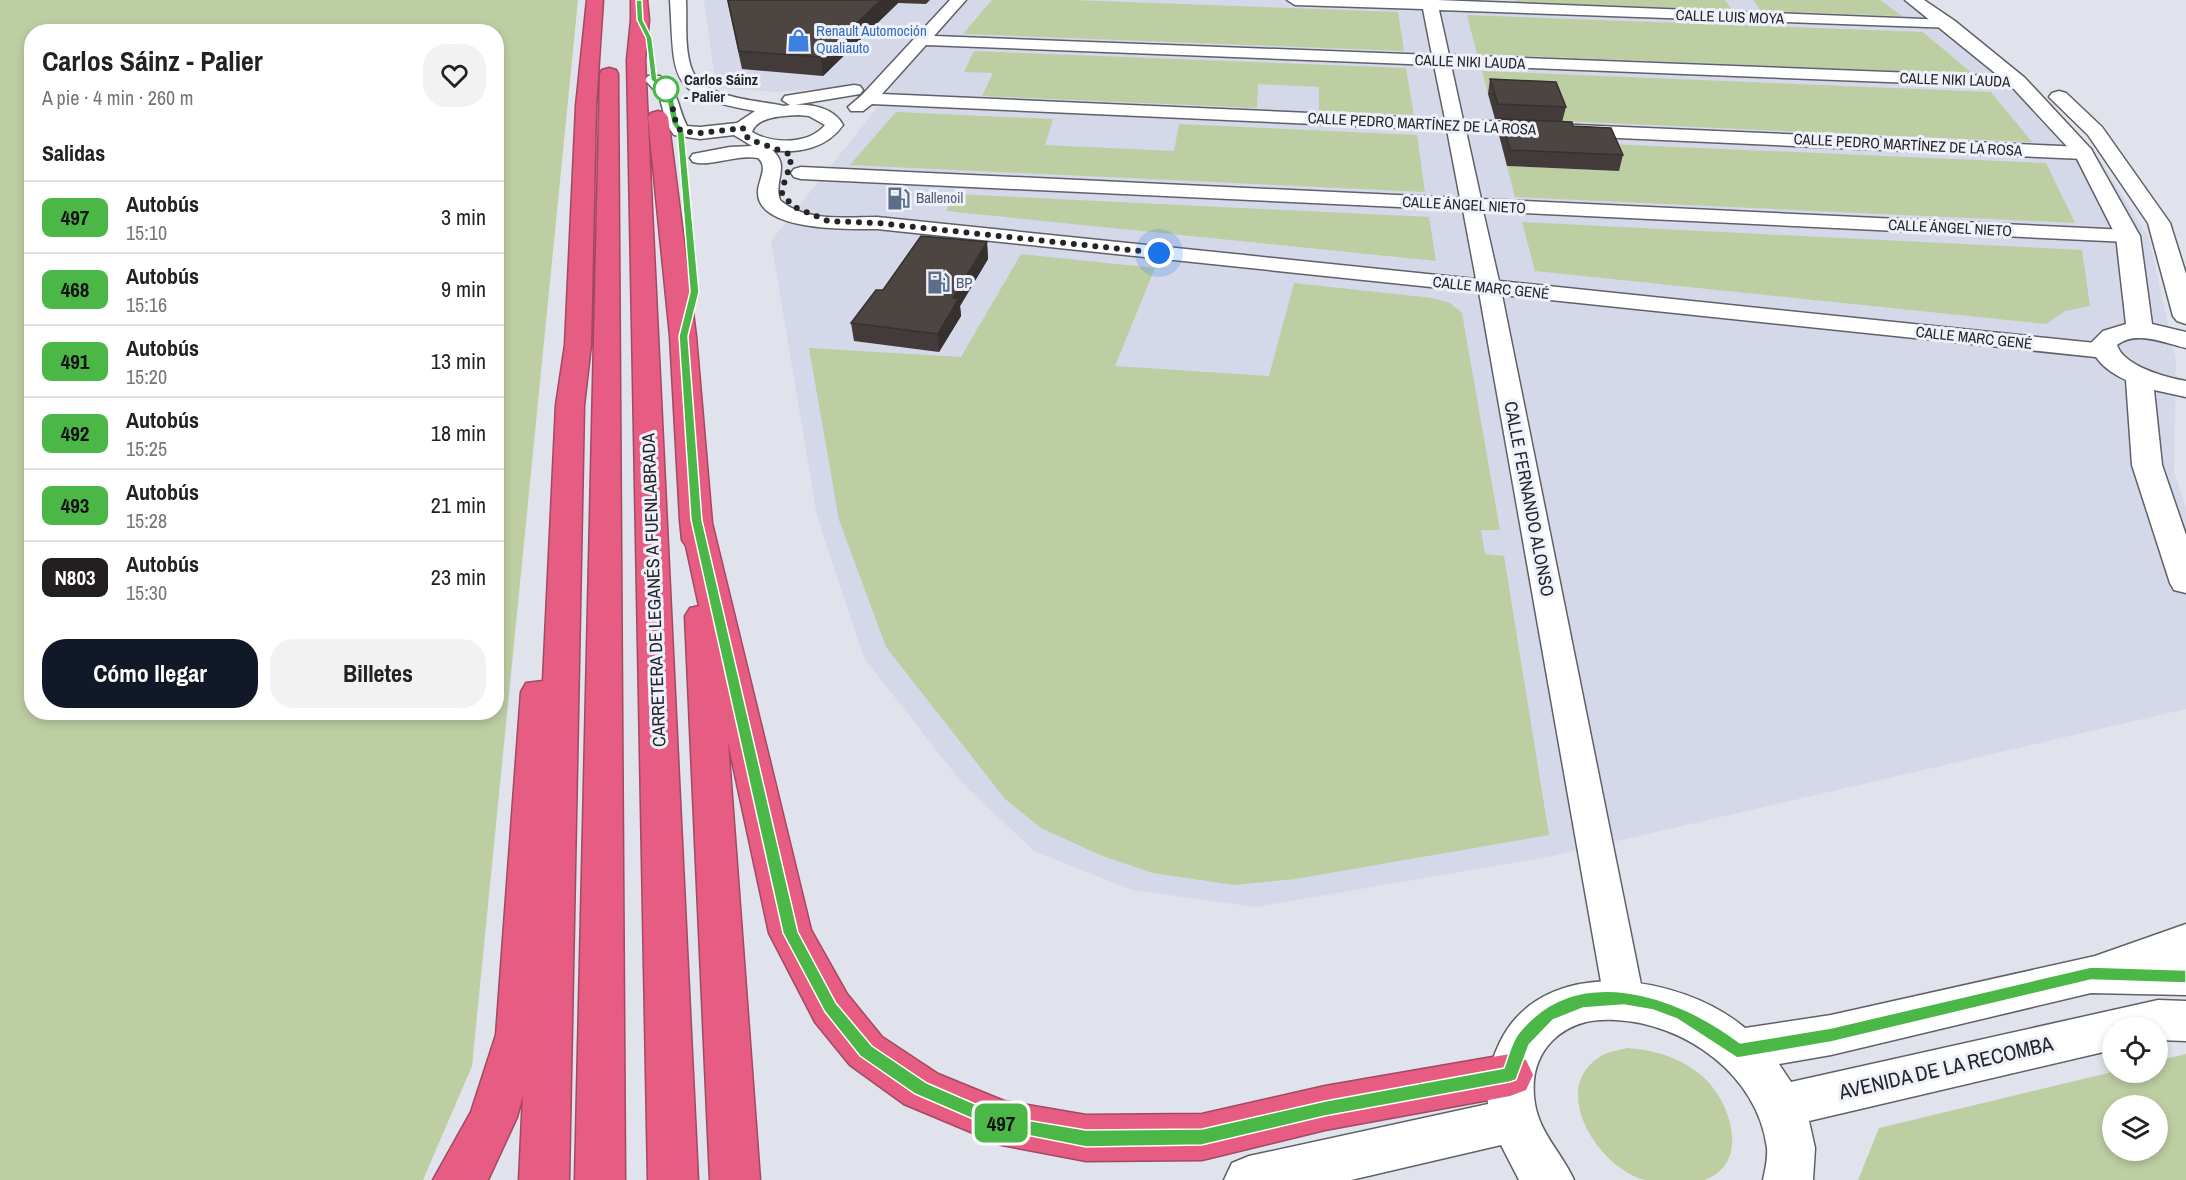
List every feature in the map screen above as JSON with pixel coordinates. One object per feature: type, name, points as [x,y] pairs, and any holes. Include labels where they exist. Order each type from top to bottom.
[{"type":"highway","points":[[544,1180],[570,405],[578,345],[586,106],[595,0]]},
{"type":"highway","points":[[600,1180],[608,0]]},
{"type":"highway","points":[[640,10],[649,38],[683,336],[735,1180]]},
{"type":"highway","name":"CARRETERA DE LEGANÉS A FUENLABRADA","points":[[640,10],[636,60],[673,1180]]},
{"type":"highway","points":[[458,1180],[469,1167],[494,1118],[519,1035],[552,468],[570,405]]},
{"type":"highway","points":[[696,520],[790,933],[831,1008],[866,1051],[921,1089],[1002,1123],[1086,1138],[1202,1137],[1325,1108],[1512,1097]]},
{"type":"street","points":[[678,0],[683,68],[688,80],[742,112],[745,125],[743,134],[791,155],[791,169],[783,183],[782,194],[794,207],[828,221]]},
{"type":"street","points":[[877,223],[807,219],[785,213],[773,205],[767,196],[767,184],[773,167],[771,159],[765,154],[750,150],[692,164],[716,150],[812,141],[832,128],[861,94],[898,67],[958,0]]},
{"type":"street","name":"CALLE LUIS MOYA","points":[[1295,0],[1430,2],[1949,26]]},
{"type":"street","points":[[1913,0],[2018,82],[2084,153],[2128,236],[2140,331]]},
{"type":"street","points":[[1937,0],[2004,46],[2095,131],[2159,223],[2186,316]]},
{"type":"street","name":"CALLE FERNANDO ALONSO","points":[[1430,2],[1489,288],[1624,999]]},
{"type":"street","name":"CALLE NIKI LAUDA","points":[[921,40],[2018,82]]},
{"type":"street","points":[[654,80],[668,92],[676,124],[681,131],[700,133],[745,125],[762,115],[861,94]]},
{"type":"street","points":[[721,99],[806,99],[861,94]]},
{"type":"street","name":"CALLE PEDRO MARTÍNEZ DE LA ROSA","points":[[861,94],[1455,126],[2084,153]]},
{"type":"street","points":[[721,99],[823,114],[831,119],[829,143],[801,173],[792,186],[793,194],[801,204],[877,223]]},
{"type":"street","name":"CALLE ÁNGEL NIETO","points":[[801,173],[2128,236]]},
{"type":"street","name":"CALLE MARC GENÉ","points":[[877,223],[2105,351]]},
{"type":"street","points":[[2186,339],[2140,331],[2110,336],[2104,343],[2105,351],[2123,368],[2139,376],[2186,389]]},
{"type":"street","points":[[2139,376],[2147,465],[2186,583]]},
{"type":"street","points":[[1737,1050],[1831,1035],[2091,974],[2186,942]]},
{"type":"street","points":[[2091,974],[2186,976]]},
{"type":"street","points":[[1538,1178],[1526,1148],[1512,1097],[1523,1041],[1547,1015],[1582,1001],[1624,999],[1653,1004],[1682,1014],[1711,1030],[1737,1050],[1761,1077],[1779,1106],[1791,1149],[1788,1180]]},
{"type":"street","points":[[2168,1020],[2186,1021]]},
{"type":"street","name":"AVENIDA DE LA RECOMBA","points":[[1779,1106],[2102,1032]]},
{"type":"street","points":[[1249,1180],[1512,1097]]},
{"type":"shaded area","points":[[704,0],[1924,0],[2023,74],[2096,153],[2149,238],[2176,361],[2174,472],[2186,507],[2186,709],[1553,856],[1256,907],[1132,890],[1034,851],[962,783],[864,658],[817,516],[771,241],[892,89],[840,87],[776,92],[716,88]]},
{"type":"green space","points":[[0,0],[578,0],[472,1066],[423,1180],[0,1180]]},
{"type":"green space","points":[[992,0],[1072,0],[1398,12],[1404,51],[963,34]]},
{"type":"green space","points":[[1516,0],[1725,0],[1732,10],[1517,2]]},
{"type":"green space","points":[[1753,0],[1880,0],[1902,16],[1761,11]]},
{"type":"green space","points":[[1467,15],[1923,32],[1973,74],[1477,54]]},
{"type":"green space","points":[[974,51],[1406,68],[1414,115],[1319,111],[1319,87],[1258,84],[1257,108],[982,96],[993,73],[964,72]]},
{"type":"green space","points":[[1482,71],[1991,92],[2032,142],[1562,121],[1553,97],[1488,94]]},
{"type":"green space","points":[[896,112],[1053,119],[1045,145],[1174,151],[1179,124],[1417,135],[1425,192],[850,165]]},
{"type":"green space","points":[[1608,144],[2046,163],[2075,223],[1515,197],[1507,166],[1618,171]]},
{"type":"green space","points":[[954,194],[1429,217],[1436,261],[946,211]]},
{"type":"green space","points":[[1522,222],[2082,250],[2090,306],[2065,311],[2046,324],[1535,271]]},
{"type":"green space","points":[[1021,254],[1155,268],[1115,366],[1269,376],[1294,283],[1432,298],[1450,303],[1462,313],[1500,530],[1481,530],[1485,554],[1504,556],[1549,835],[1295,879],[1234,885],[1153,873],[1100,855],[1041,828],[1005,799],[886,647],[839,520],[809,348],[961,357]]},
{"type":"green space","points":[[1627,1048],[1657,1053],[1675,1059],[1701,1075],[1711,1086],[1720,1099],[1732,1130],[1732,1145],[1728,1159],[1720,1171],[1705,1180],[1645,1180],[1627,1172],[1595,1143],[1585,1124],[1579,1104],[1579,1085],[1588,1068],[1605,1054]]},
{"type":"green space","points":[[2186,1054],[2186,1180],[1858,1180],[1879,1128],[2102,1074],[2102,1083],[2168,1083],[2168,1058]]},
{"type":"building","name":"Renault Automoción Qualiauto","points":[[728,0],[881,0],[821,57],[739,51]]},
{"type":"building","points":[[1490,79],[1556,82],[1566,107],[1498,104]]},
{"type":"building","points":[[1502,119],[1572,122],[1573,126],[1611,128],[1623,155],[1510,150]]},
{"type":"building","name":"BP","points":[[921,236],[987,242],[953,298],[959,298],[938,334],[851,323],[876,290],[883,290]]},
{"type":"bus line","name":"497","points":[[639,0],[640,20],[649,38],[654,80],[667,90],[676,124],[681,131],[695,292],[683,336],[696,520],[790,933],[831,1008],[866,1051],[921,1089],[1002,1123],[1086,1138],[1202,1137],[1325,1108],[1510,1075],[1523,1041],[1547,1015],[1582,1001],[1624,999],[1653,1004],[1682,1014],[1711,1030],[1737,1050],[1831,1035],[2091,974],[2186,976]]},
{"type":"place","name":"Renault Automoción Qualiauto","points":[[798,40]]},
{"type":"place","name":"Carlos Sáinz - Palier","points":[[666,89]]},
{"type":"place","name":"Ballenoil","points":[[898,198]]},
{"type":"place","name":"BP","points":[[938,283]]},
{"type":"route","points":[[666,89],[676,124],[681,131],[722,132],[743,128],[743,134],[748,139],[770,145],[791,155],[791,169],[783,183],[782,194],[794,207],[828,221],[877,223],[1159,253]]}]
